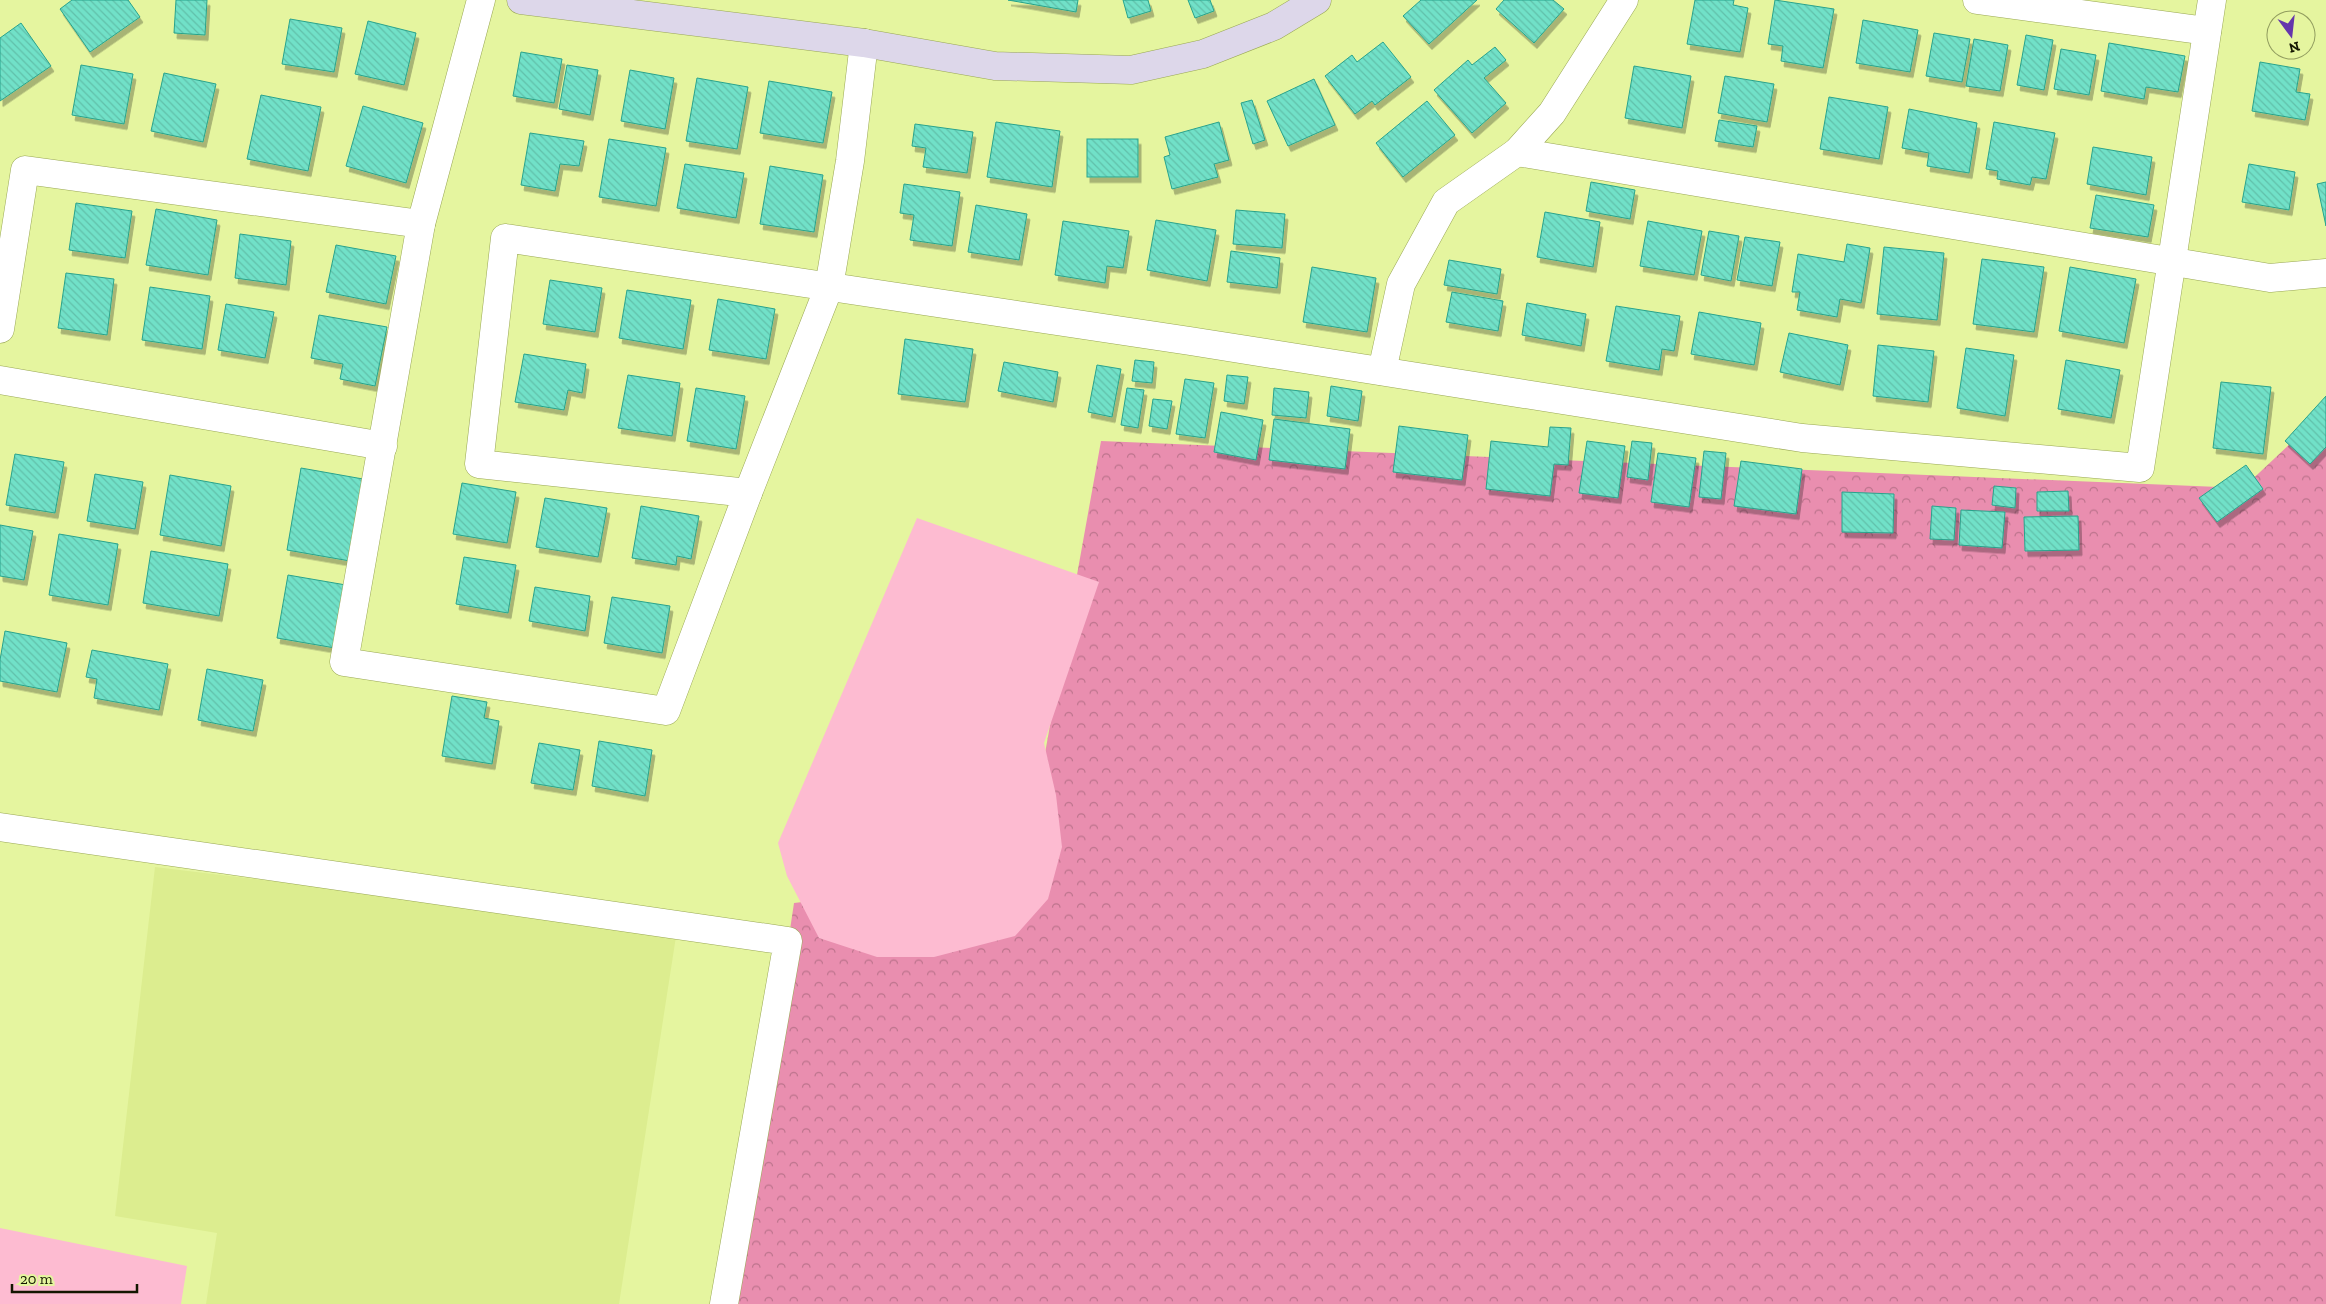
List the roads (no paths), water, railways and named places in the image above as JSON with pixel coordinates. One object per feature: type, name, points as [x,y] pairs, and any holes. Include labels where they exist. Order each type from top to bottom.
[{"type":"street","points":[[481,0],[421,224],[344,662],[666,711],[748,493],[829,287],[850,162],[864,43]]},
{"type":"street","points":[[521,0],[864,43],[995,66],[1130,70],[1203,54],[1274,26],[1317,0]]},
{"type":"street","points":[[1382,371],[1401,284],[1446,202],[1517,152],[1552,114],[1624,0]]},
{"type":"street","points":[[1977,0],[2207,32]]},
{"type":"street","points":[[748,493],[479,464],[505,238],[1382,371],[1802,438],[2140,468],[2212,0]]},
{"type":"street","points":[[1517,152],[2270,278],[2326,273]]},
{"type":"street","points":[[0,329],[25,170],[421,224]]},
{"type":"street","points":[[0,380],[382,446]]},
{"type":"street","points":[[0,827],[788,941],[724,1304]]}]
